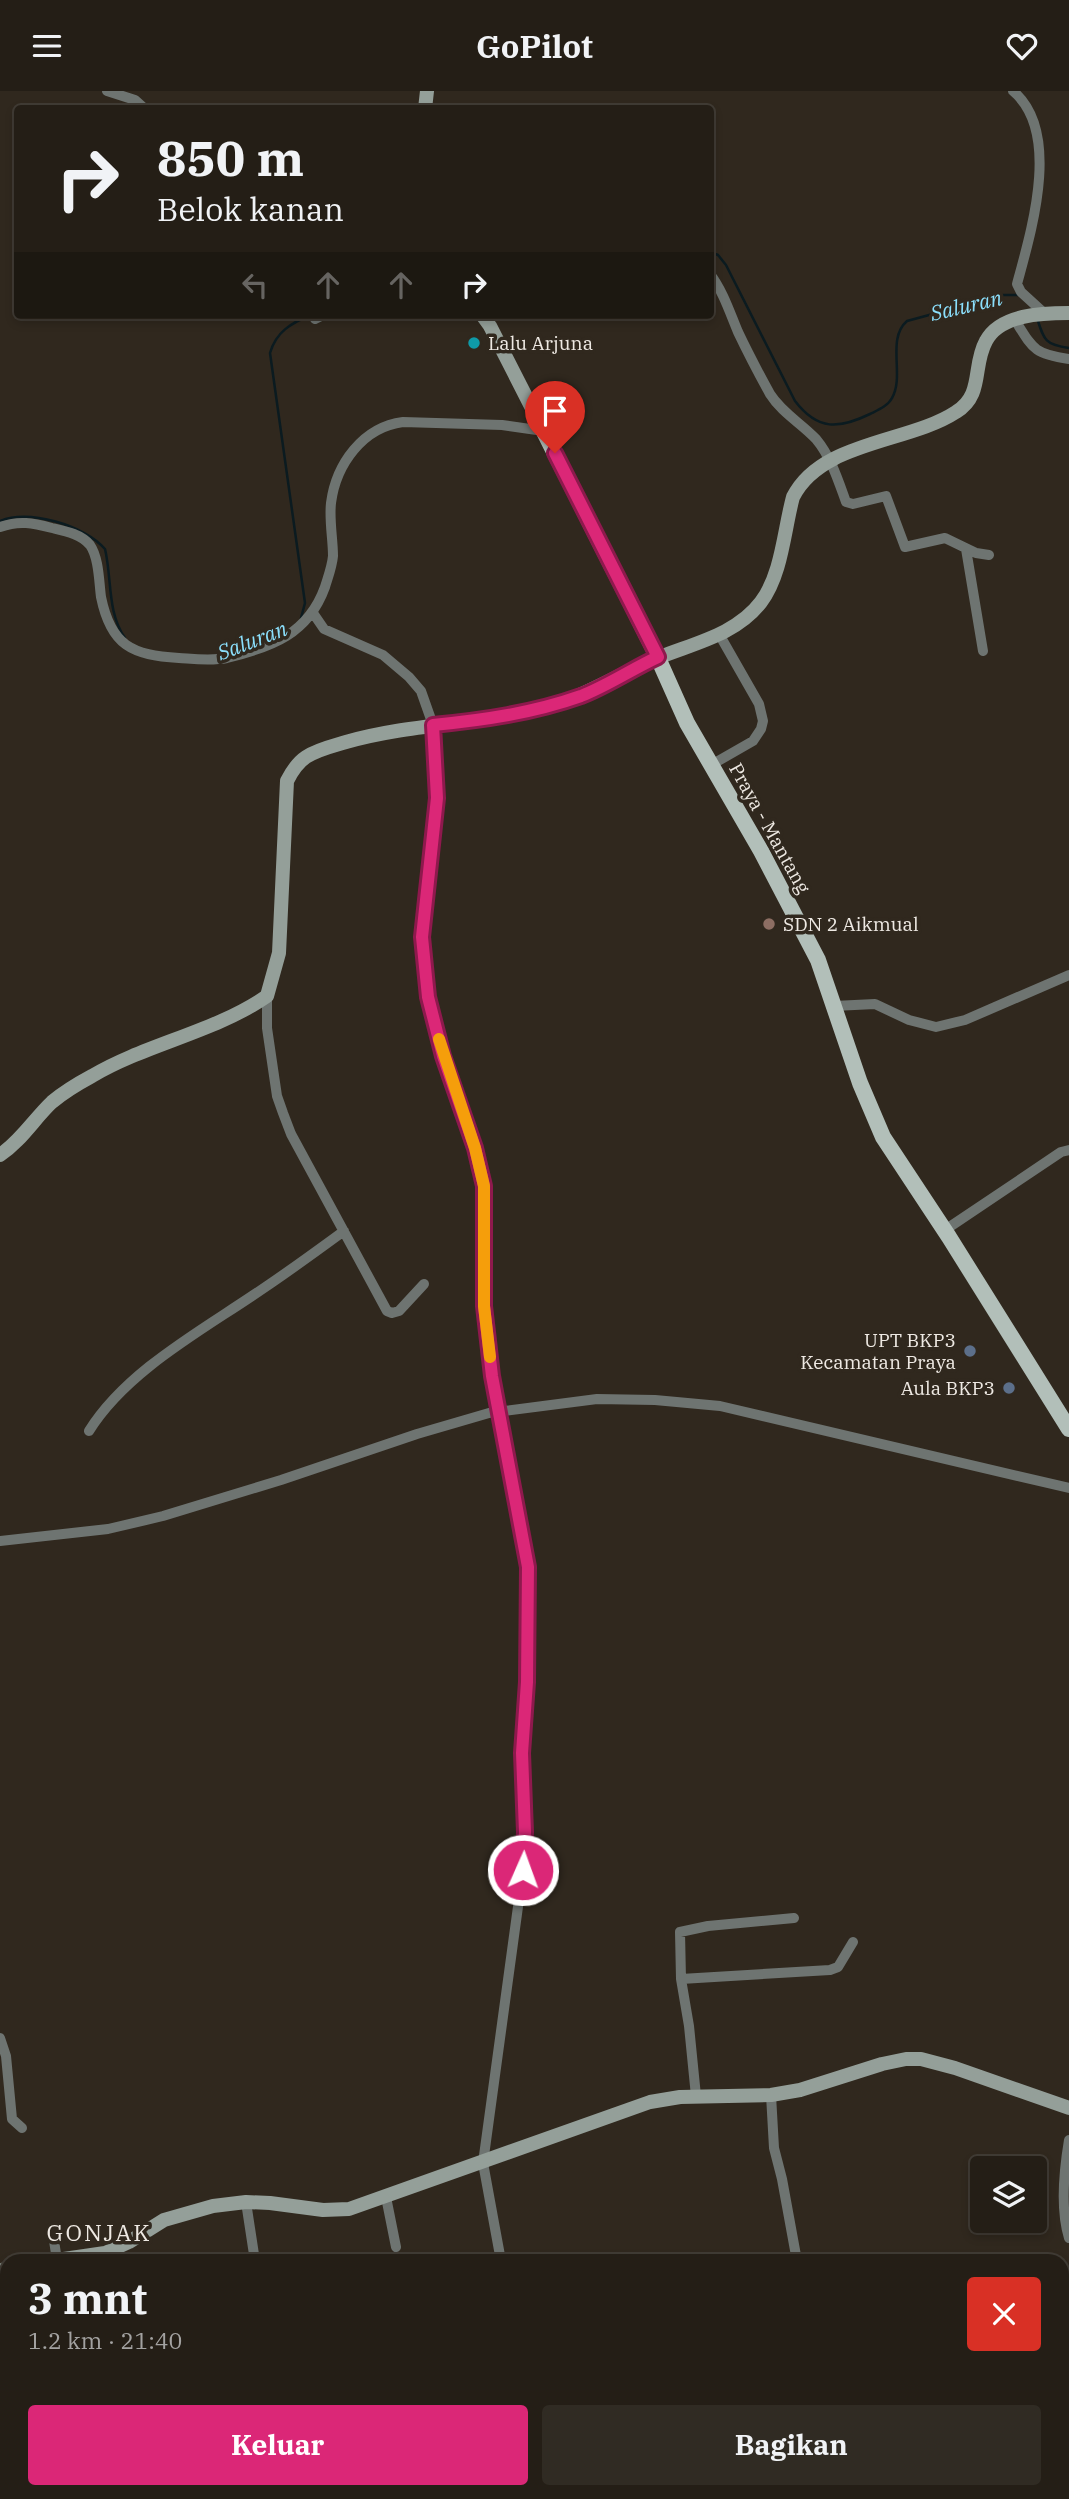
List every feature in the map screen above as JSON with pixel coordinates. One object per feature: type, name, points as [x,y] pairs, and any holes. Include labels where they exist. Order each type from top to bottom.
[{"type":"main road","name":"Praya - Mantang","points":[[539,420],[658,657],[687,723],[761,851],[818,960],[860,1083],[883,1137],[1069,1429]]},
{"type":"street","points":[[107,91],[135,100],[141,105]]},
{"type":"street","points":[[1013,91],[1020,97],[1031,116],[1037,141],[1040,177],[1032,230],[1018,288],[1031,316],[1032,347],[1040,353],[1069,359]]},
{"type":"street","points":[[714,279],[772,397],[783,411],[814,437],[831,462],[846,502],[849,504],[883,495],[888,498],[905,547],[945,538],[981,555],[989,555]]},
{"type":"street","points":[[424,1284],[399,1311],[387,1311],[291,1134],[283,1113],[267,1028],[267,996],[279,953],[287,781],[294,767],[319,750],[384,732],[492,719],[550,706],[584,695],[658,657],[736,625],[762,600],[772,582],[799,484],[831,462],[960,410],[968,403],[977,385],[986,339],[1000,327],[1031,316],[1069,313]]},
{"type":"street","name":"Praya - Mantang","points":[[485,319],[539,420]]},
{"type":"street","points":[[0,527],[16,522],[30,522],[67,532],[89,545],[94,552],[102,601],[110,624],[122,643],[141,654],[212,660],[227,658],[276,642],[297,629],[313,613],[330,572],[333,557],[331,503],[341,467],[358,444],[375,430],[403,422],[502,425],[539,420]]},
{"type":"street","points":[[966,549],[983,651]]},
{"type":"street","points":[[313,613],[324,629],[383,655],[410,677],[421,691],[433,725],[437,798],[422,937],[428,997],[443,1056],[475,1148],[484,1186],[484,1306],[492,1376],[528,1567],[527,1682],[522,1753],[524,1849],[510,1978],[483,2163],[500,2254]]},
{"type":"street","points":[[711,765],[753,741],[763,721],[759,704],[719,634]]},
{"type":"street","points":[[834,1006],[875,1004],[909,1020],[936,1027],[965,1020],[1069,975]]},
{"type":"street","points":[[0,1155],[28,1130],[53,1102],[90,1077],[113,1064],[190,1035],[267,996]]},
{"type":"street","points":[[944,1230],[1061,1151],[1069,1150]]},
{"type":"street","points":[[89,1431],[119,1394],[183,1341],[344,1231]]},
{"type":"street","points":[[0,1541],[108,1529],[163,1516],[417,1434],[500,1411],[597,1399],[655,1400],[720,1406],[1069,1488]]},
{"type":"street","points":[[696,2096],[681,1979],[678,1942],[681,1931],[794,1918]]},
{"type":"street","points":[[681,1979],[830,1970],[838,1967],[853,1942]]},
{"type":"street","points":[[0,2038],[6,2056],[12,2119],[22,2128]]},
{"type":"street","points":[[97,2254],[113,2249],[164,2220],[213,2206],[246,2202],[349,2209],[650,2102],[696,2096],[771,2095],[800,2090],[906,2059],[921,2059],[955,2068],[1069,2108]]},
{"type":"street","points":[[771,2095],[774,2148],[796,2254]]},
{"type":"street","points":[[1069,2140],[1065,2190],[1069,2238]]},
{"type":"street","points":[[386,2197],[396,2246]]},
{"type":"street","points":[[246,2202],[254,2254]]},
{"type":"street","points":[[52,2228],[54,2254]]},
{"type":"waterway","name":"Saluran","points":[[714,254],[726,265],[795,401],[812,418],[830,424],[859,419],[890,401],[896,389],[896,347],[901,329],[907,321],[1003,295],[1018,295]]},
{"type":"waterway","name":"Saluran","points":[[1037,318],[1050,343],[1069,348]]},
{"type":"waterway","name":"Saluran","points":[[301,618],[305,603],[270,353],[276,339],[285,329],[302,319]]},
{"type":"waterway","name":"Saluran","points":[[0,521],[26,517],[56,521],[96,540],[105,549],[115,618],[125,638]]},
{"type":"waterway","name":"Saluran","points":[[236,651],[285,632]]},
{"type":"slow traffic","points":[[439,1039],[475,1148],[484,1186],[484,1306],[490,1357]]},
{"type":"place","name":"Lalu Arjuna","points":[[474,343]]},
{"type":"place","name":"SDN 2 Aikmual","points":[[769,924]]},
{"type":"place","name":"UPT BKP3 Kecamatan Praya","points":[[970,1351]]},
{"type":"place","name":"Aula BKP3","points":[[1009,1388]]},
{"type":"district","name":"GONJAK","points":[[99,2232]]},
{"type":"route","points":[[523,1870],[525,1832],[522,1753],[527,1682],[526,1548],[492,1376],[484,1306],[484,1186],[475,1148],[443,1056],[428,997],[422,937],[437,798],[433,725],[492,719],[550,706],[584,695],[658,657],[555,453]]}]
